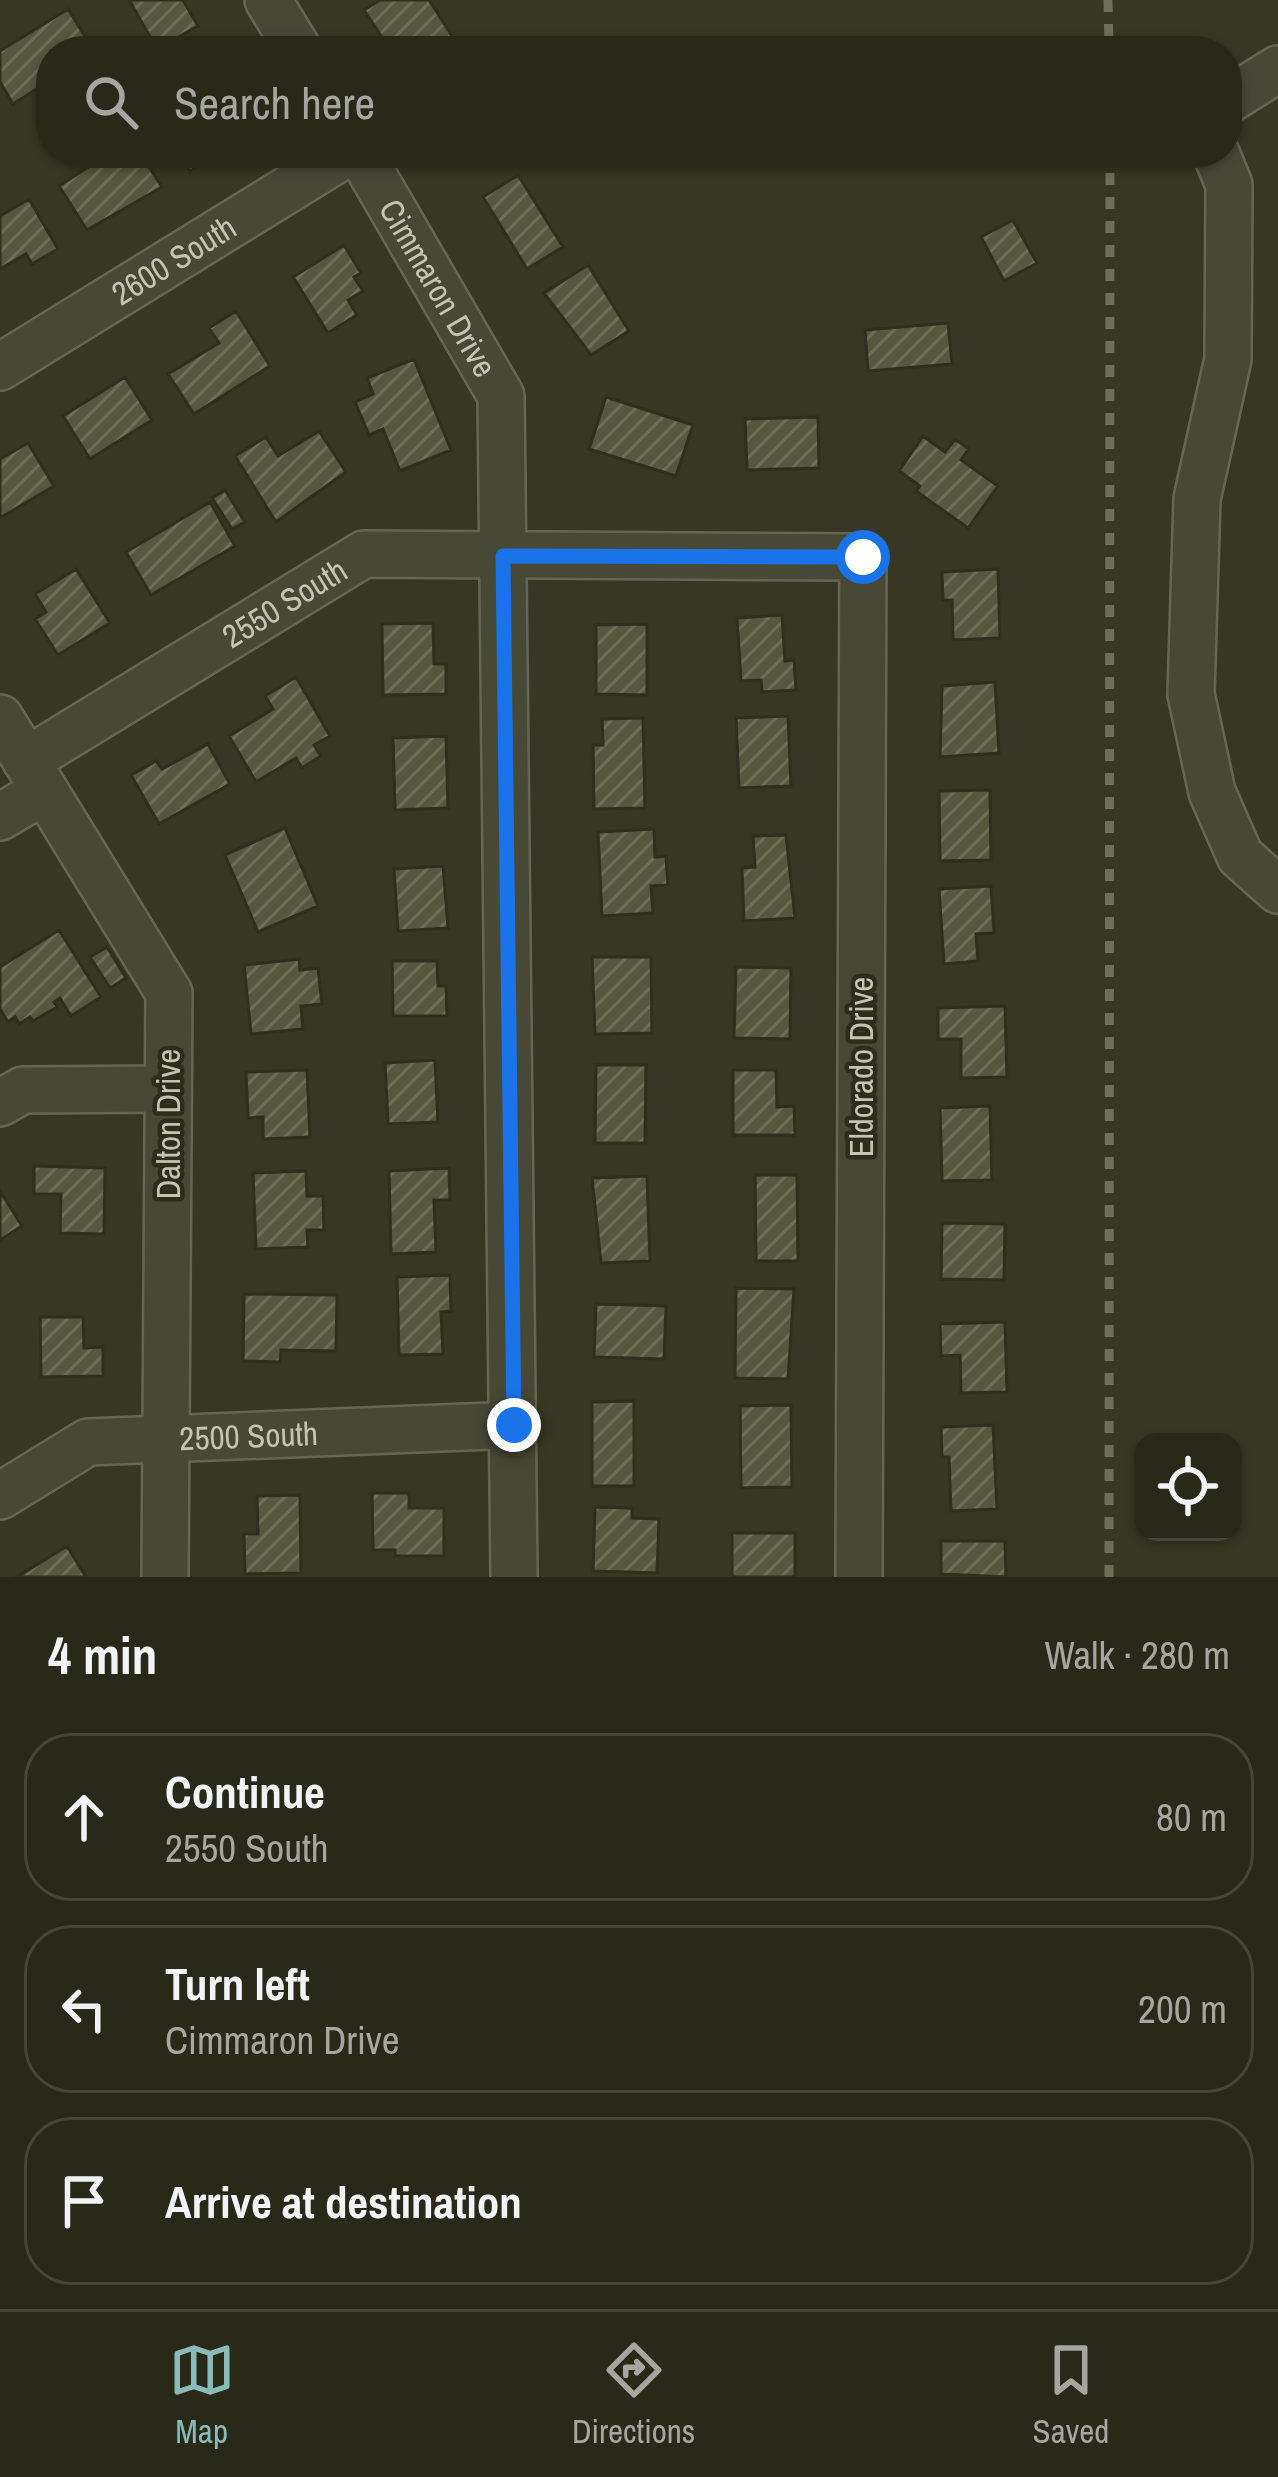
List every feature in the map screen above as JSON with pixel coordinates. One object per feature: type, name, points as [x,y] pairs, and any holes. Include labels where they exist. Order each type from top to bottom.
[{"type":"street","points":[[268,0],[290,36]]},
{"type":"street","points":[[1242,92],[1278,69]]},
{"type":"street","name":"2600 South","points":[[0,367],[323,168]]},
{"type":"street","name":"Cimmaron Drive","points":[[369,168],[502,396],[514,1577]]},
{"type":"street","points":[[1222,168],[1229,185],[1228,358],[1197,499],[1191,694],[1212,792],[1240,856],[1278,890]]},
{"type":"street","name":"2550 South","points":[[0,817],[35,776],[364,554],[863,557]]},
{"type":"street","name":"Eldorado Drive","points":[[859,1577],[863,557]]},
{"type":"street","name":"Dalton Drive","points":[[0,718],[169,993],[165,1577]]},
{"type":"street","points":[[0,1103],[22,1090],[168,1089]]},
{"type":"street","name":"2500 South","points":[[0,1496],[88,1442],[514,1425]]},
{"type":"building","points":[[129,0],[183,0],[198,26],[180,36],[150,36]]},
{"type":"building","points":[[380,0],[429,0],[452,36],[381,36],[364,10]]},
{"type":"building","points":[[68,9],[85,36],[36,36],[36,89],[13,104],[0,82],[0,51]]},
{"type":"building","points":[[87,168],[150,168],[162,187],[87,230],[59,186]]},
{"type":"building","points":[[518,175],[563,247],[527,269],[483,197]]},
{"type":"building","points":[[29,199],[58,249],[32,264],[26,254],[0,269],[0,216]]},
{"type":"building","points":[[1013,220],[1037,263],[1004,281],[981,237]]},
{"type":"building","points":[[344,245],[361,273],[354,277],[363,291],[348,300],[357,315],[328,333],[293,277]]},
{"type":"building","points":[[588,265],[629,331],[591,355],[544,293]]},
{"type":"building","points":[[236,311],[270,366],[194,414],[168,374],[219,343],[209,328]]},
{"type":"building","points":[[948,323],[952,364],[868,371],[865,330]]},
{"type":"building","points":[[414,359],[451,450],[400,471],[383,429],[369,435],[355,402],[373,394],[367,378]]},
{"type":"building","points":[[125,377],[152,420],[90,459],[63,416]]},
{"type":"building","points":[[606,397],[693,425],[676,476],[589,449]]},
{"type":"building","points":[[818,417],[819,468],[747,470],[745,419]]},
{"type":"building","points":[[319,431],[346,472],[276,522],[235,456],[266,437],[278,456]]},
{"type":"building","points":[[923,436],[945,452],[955,439],[969,449],[961,460],[998,486],[968,528],[916,491],[920,486],[899,471]]},
{"type":"building","points":[[28,443],[54,486],[0,518],[0,459]]},
{"type":"building","points":[[225,490],[245,522],[232,529],[212,498]]},
{"type":"building","points":[[210,502],[235,546],[151,595],[126,552]]},
{"type":"building","points":[[76,569],[110,623],[58,655],[35,619],[46,612],[35,594]]},
{"type":"building","points":[[998,569],[1000,638],[953,640],[952,600],[943,600],[942,572]]},
{"type":"building","points":[[782,615],[785,661],[794,660],[796,690],[762,692],[761,680],[741,681],[737,618]]},
{"type":"building","points":[[433,623],[434,664],[446,664],[446,694],[383,695],[382,624]]},
{"type":"building","points":[[647,624],[647,695],[596,694],[596,625]]},
{"type":"building","points":[[296,677],[330,736],[314,745],[321,756],[302,768],[296,758],[256,782],[229,736],[273,709],[265,696]]},
{"type":"building","points":[[995,682],[999,753],[940,757],[942,686]]},
{"type":"building","points":[[788,716],[791,786],[739,788],[736,718]]},
{"type":"building","points":[[643,718],[645,808],[594,809],[593,745],[603,745],[602,719]]},
{"type":"building","points":[[446,736],[448,808],[395,810],[393,738]]},
{"type":"building","points":[[208,744],[230,784],[159,824],[131,775],[156,761],[162,769]]},
{"type":"building","points":[[990,790],[991,860],[940,861],[939,791]]},
{"type":"building","points":[[285,828],[318,906],[258,932],[225,855]]},
{"type":"building","points":[[654,829],[655,857],[666,856],[668,885],[651,886],[653,913],[602,916],[598,832]]},
{"type":"building","points":[[786,835],[795,918],[744,921],[742,868],[755,867],[753,836]]},
{"type":"building","points":[[443,866],[448,928],[398,931],[394,869]]},
{"type":"building","points":[[991,886],[994,933],[976,934],[978,961],[944,964],[939,889]]},
{"type":"building","points":[[59,930],[101,997],[71,1016],[60,998],[54,1002],[57,1007],[33,1021],[30,1017],[19,1024],[15,1017],[8,1022],[0,1009],[0,967]]},
{"type":"building","points":[[107,947],[126,978],[110,988],[90,957]]},
{"type":"building","points":[[592,957],[651,957],[652,1033],[595,1034]]},
{"type":"building","points":[[299,959],[300,970],[318,968],[322,1004],[301,1006],[303,1029],[251,1034],[244,965]]},
{"type":"building","points":[[392,961],[437,961],[438,986],[446,986],[447,1016],[393,1016]]},
{"type":"building","points":[[736,967],[791,968],[790,1039],[734,1038]]},
{"type":"building","points":[[1005,1006],[1007,1077],[961,1078],[961,1039],[938,1039],[938,1008]]},
{"type":"building","points":[[435,1060],[438,1122],[388,1124],[385,1063]]},
{"type":"building","points":[[596,1065],[646,1065],[645,1143],[595,1143]]},
{"type":"building","points":[[307,1070],[310,1137],[263,1139],[263,1117],[248,1118],[246,1072]]},
{"type":"building","points":[[733,1070],[776,1070],[777,1107],[794,1106],[795,1135],[733,1135]]},
{"type":"building","points":[[990,1106],[992,1180],[942,1181],[940,1108]]},
{"type":"building","points":[[34,1166],[105,1168],[104,1234],[60,1233],[61,1194],[34,1194]]},
{"type":"building","points":[[449,1168],[450,1200],[434,1200],[436,1252],[391,1254],[389,1171]]},
{"type":"building","points":[[306,1171],[307,1196],[323,1196],[324,1230],[307,1230],[308,1247],[256,1249],[253,1173]]},
{"type":"building","points":[[755,1175],[797,1175],[798,1261],[756,1261]]},
{"type":"building","points":[[647,1176],[650,1261],[601,1263],[592,1178]]},
{"type":"building","points":[[0,1191],[22,1226],[0,1240]]},
{"type":"building","points":[[942,1223],[1005,1224],[1004,1280],[941,1279]]},
{"type":"building","points":[[450,1275],[451,1311],[441,1312],[443,1354],[399,1355],[397,1277]]},
{"type":"building","points":[[736,1288],[794,1289],[788,1379],[735,1378]]},
{"type":"building","points":[[244,1294],[337,1295],[336,1351],[281,1350],[280,1362],[243,1361]]},
{"type":"building","points":[[596,1304],[666,1306],[664,1359],[594,1357]]},
{"type":"building","points":[[40,1317],[83,1317],[84,1348],[103,1347],[103,1376],[41,1377]]},
{"type":"building","points":[[1005,1322],[1007,1392],[961,1393],[960,1355],[941,1356],[940,1324]]},
{"type":"building","points":[[634,1401],[634,1486],[592,1486],[592,1402]]},
{"type":"building","points":[[791,1405],[792,1487],[741,1488],[740,1406]]},
{"type":"building","points":[[993,1425],[997,1509],[951,1511],[949,1457],[942,1457],[941,1427]]},
{"type":"building","points":[[372,1493],[409,1493],[409,1508],[444,1508],[444,1556],[395,1556],[395,1550],[373,1550]]},
{"type":"building","points":[[300,1495],[301,1573],[245,1574],[244,1534],[258,1534],[257,1496]]},
{"type":"building","points":[[595,1507],[632,1508],[632,1518],[659,1519],[657,1573],[593,1571]]},
{"type":"building","points":[[732,1533],[795,1533],[795,1577],[732,1577]]},
{"type":"building","points":[[941,1541],[1005,1541],[1006,1577],[941,1574]]},
{"type":"building","points":[[67,1546],[86,1577],[17,1577]]},
{"type":"railway","points":[[1108,0],[1109,36]]},
{"type":"railway","points":[[1109,1577],[1110,168]]},
{"type":"route","points":[[514,1425],[503,556],[863,557]]}]
